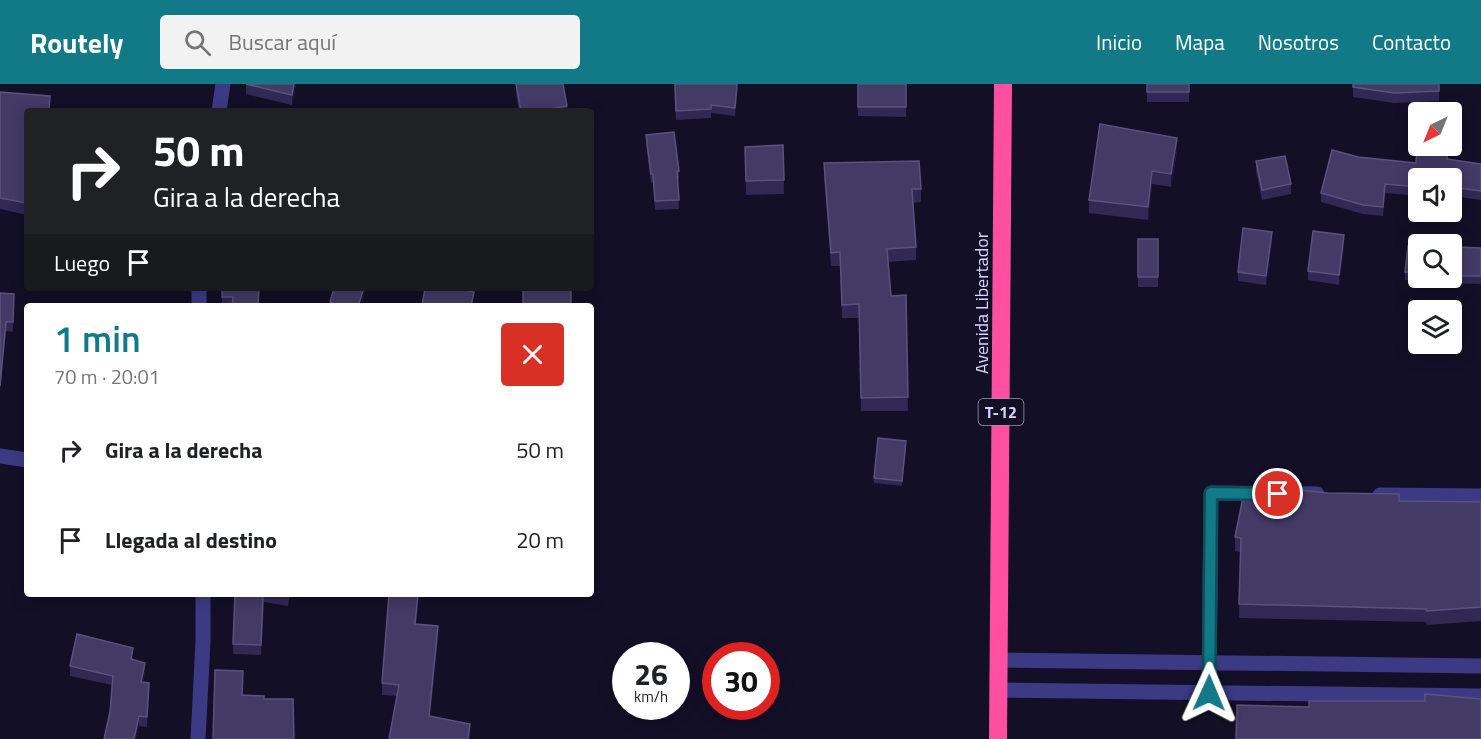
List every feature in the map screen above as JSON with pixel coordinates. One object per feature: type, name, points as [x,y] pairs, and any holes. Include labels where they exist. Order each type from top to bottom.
[{"type":"highway","name":"Avenida Libertador","points":[[998,739],[1003,84]]},
{"type":"street","points":[[219,108],[223,84]]},
{"type":"street","points":[[0,456],[24,460]]},
{"type":"street","points":[[1209,693],[1211,493],[1328,494]]},
{"type":"street","points":[[1364,495],[1481,496]]},
{"type":"street","points":[[198,739],[203,642],[202,597]]},
{"type":"street","points":[[999,660],[1481,666]]},
{"type":"street","points":[[999,690],[1481,696]]},
{"type":"building","points":[[246,84],[294,84],[292,95]]},
{"type":"building","points":[[516,84],[563,84],[567,106],[520,108]]},
{"type":"building","points":[[675,84],[737,84],[735,108],[711,105],[711,109],[676,111]]},
{"type":"building","points":[[858,84],[906,84],[906,107],[858,107]]},
{"type":"building","points":[[1147,84],[1189,84],[1189,92],[1147,92]]},
{"type":"building","points":[[1353,84],[1439,84],[1439,91],[1394,93],[1353,87]]},
{"type":"building","points":[[0,92],[50,96],[49,108],[24,108],[24,202],[0,198]]},
{"type":"building","points":[[1100,124],[1177,138],[1171,174],[1152,171],[1148,207],[1089,200]]},
{"type":"building","points":[[674,132],[679,171],[677,171],[679,200],[655,201],[646,135]]},
{"type":"building","points":[[783,145],[784,180],[746,181],[745,147]]},
{"type":"building","points":[[1332,150],[1358,157],[1416,163],[1416,156],[1447,156],[1447,159],[1481,164],[1481,191],[1462,188],[1462,168],[1408,168],[1408,186],[1385,184],[1383,207],[1363,205],[1321,193]]},
{"type":"building","points":[[1285,156],[1291,184],[1262,190],[1256,161]]},
{"type":"building","points":[[919,161],[921,189],[912,189],[916,247],[887,249],[891,296],[906,295],[908,397],[861,398],[859,304],[842,305],[840,252],[831,253],[824,163]]},
{"type":"building","points":[[1243,228],[1272,232],[1266,276],[1238,272]]},
{"type":"building","points":[[1313,231],[1344,235],[1339,275],[1308,271]]},
{"type":"building","points":[[1138,239],[1158,239],[1158,277],[1138,277]]},
{"type":"building","points":[[1408,246],[1408,272],[1405,272]]},
{"type":"building","points":[[1462,247],[1481,248],[1481,276],[1462,276]]},
{"type":"building","points":[[222,291],[259,291],[258,303],[232,303],[233,297],[222,297]]},
{"type":"building","points":[[333,291],[363,291],[359,303],[330,302]]},
{"type":"building","points":[[424,291],[474,292],[472,303],[422,303]]},
{"type":"building","points":[[523,291],[571,291],[571,303],[523,303]]},
{"type":"building","points":[[0,293],[14,294],[13,322],[6,322],[0,386]]},
{"type":"building","points":[[878,438],[906,441],[902,481],[874,478]]},
{"type":"building","points":[[1298,490],[1328,493],[1399,494],[1399,501],[1481,502],[1481,607],[1427,611],[1426,609],[1239,604],[1241,538],[1235,537],[1243,497],[1295,508]]},
{"type":"building","points":[[235,597],[263,597],[261,645],[233,644]]},
{"type":"building","points":[[389,597],[418,597],[415,624],[438,626],[429,716],[470,724],[468,739],[389,739],[399,685],[382,683]]},
{"type":"building","points":[[77,634],[133,648],[131,659],[145,663],[141,682],[149,683],[147,717],[139,716],[134,739],[104,739],[110,712],[113,676],[70,666]]},
{"type":"building","points":[[215,670],[243,671],[242,695],[264,696],[264,699],[293,699],[294,739],[213,739]]},
{"type":"building","points":[[1425,694],[1481,699],[1481,739],[1236,739],[1237,705],[1309,707],[1309,701],[1425,701]]},
{"type":"route","points":[[1209,693],[1211,493],[1278,494]]}]
